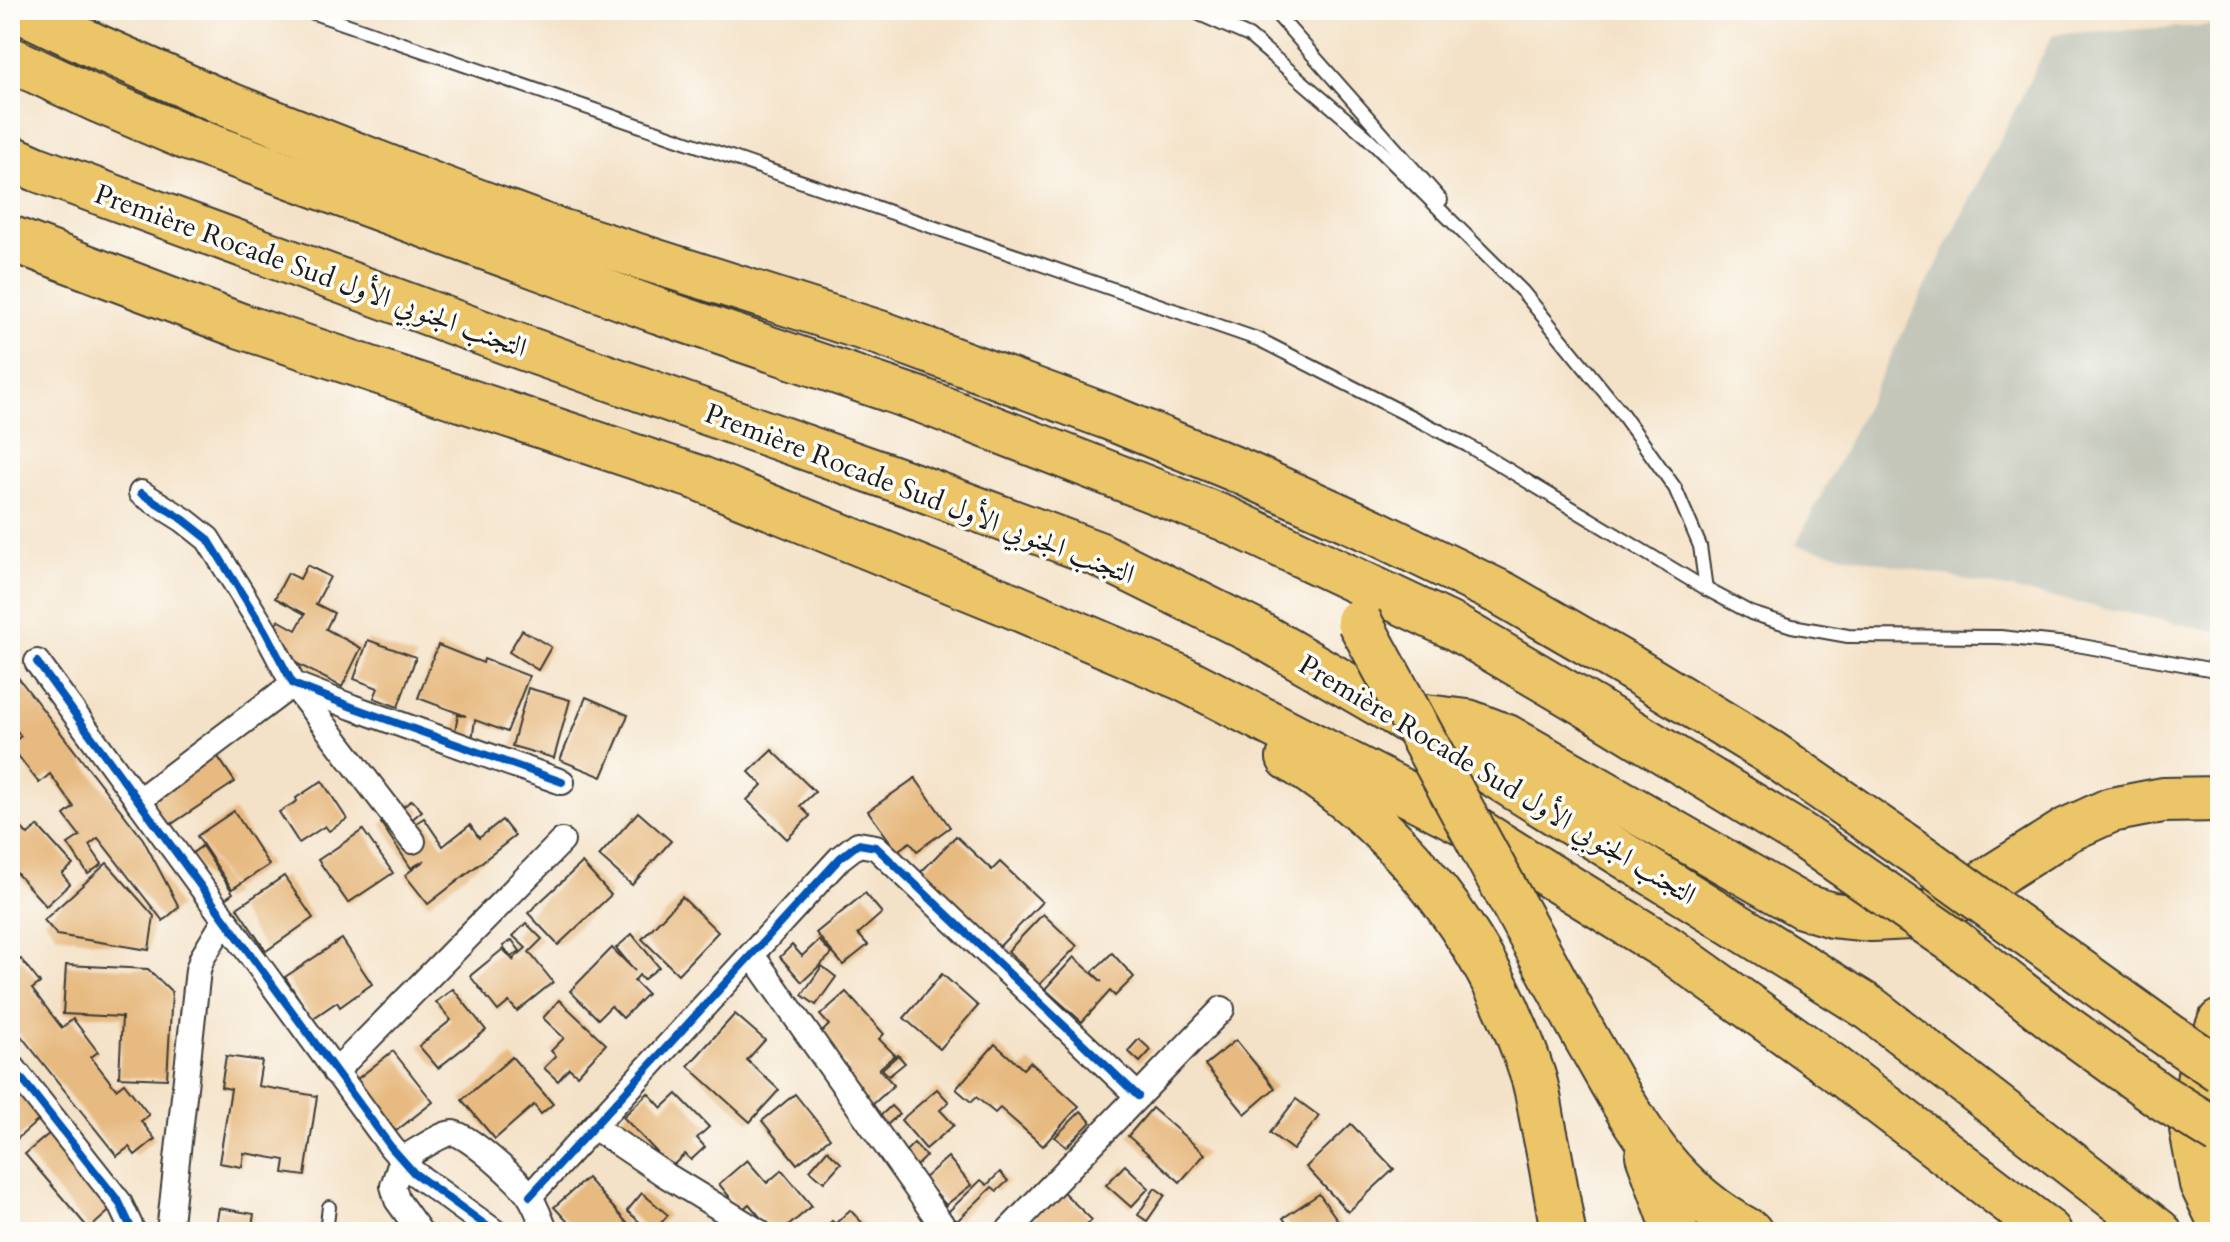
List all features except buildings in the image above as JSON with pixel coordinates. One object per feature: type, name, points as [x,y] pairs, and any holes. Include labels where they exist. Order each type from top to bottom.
[{"type":"highway","points":[[20,10],[222,102],[436,186],[544,226],[883,334],[1108,417],[1242,472],[1386,537],[1503,594],[1771,753],[2220,1070]]},
{"type":"highway","points":[[10,59],[199,142],[658,311],[923,401],[1226,519],[1342,572],[1456,628],[1801,835],[1955,942],[2160,1096],[2220,1133]]},
{"type":"highway","name":"Première Rocade Sud التجنب الجنوبي الأول","points":[[10,157],[495,338],[897,479],[1098,554],[1257,633],[1395,713],[1871,1009],[2159,1232]]},
{"type":"highway","name":"Première Rocade Sud التجنب الجنوبي الأول","points":[[10,238],[241,326],[696,477],[1182,678],[1466,824],[1667,948],[1832,1066],[2049,1232]]},
{"type":"highway","points":[[1226,519],[1310,578],[1359,621],[1639,1131],[1660,1160],[1687,1188],[1728,1220],[1750,1232]]},
{"type":"highway","points":[[1182,678],[1217,710],[1320,777],[1366,814],[1407,856],[1471,940],[1518,1033],[1534,1079],[1563,1232]]},
{"type":"highway","points":[[1395,713],[1468,722],[1507,737],[1802,906],[1832,915],[1872,919],[1910,917],[1945,907],[2067,830],[2111,810],[2163,800],[2220,799]]},
{"type":"highway","points":[[2220,1022],[2200,1075],[2192,1129],[2202,1184],[2220,1221]]},
{"type":"highway","points":[[1639,1131],[1676,1232]]},
{"type":"street","points":[[141,493],[208,539],[265,631],[293,684],[413,841]]},
{"type":"street","points":[[37,662],[391,1147],[414,1173],[495,1232]]},
{"type":"street","points":[[293,684],[562,782]]},
{"type":"street","points":[[138,801],[293,684]]},
{"type":"street","points":[[335,1072],[562,841]]},
{"type":"street","points":[[530,1196],[840,858],[858,844],[876,847],[1138,1096]]},
{"type":"street","points":[[169,1232],[198,970],[225,920]]},
{"type":"street","points":[[752,955],[947,1232]]},
{"type":"street","points":[[1007,1232],[1222,1009]]},
{"type":"street","points":[[10,1064],[119,1202],[133,1232]]},
{"type":"street","points":[[594,1127],[759,1232]]},
{"type":"street","points":[[420,1232],[397,1200],[393,1186],[402,1159],[448,1133],[458,1134],[513,1178],[530,1196],[546,1232]]},
{"type":"lane","points":[[305,10],[1260,340],[1467,445],[1751,613],[1792,626],[1848,636],[2000,637],[2077,645],[2220,671]]},
{"type":"lane","points":[[1190,10],[1249,36],[1261,46],[1367,137],[1523,292]]},
{"type":"lane","points":[[1273,10],[1523,292],[1620,411],[1675,488],[1700,546],[1706,589]]},
{"type":"lane","points":[[326,1232],[329,1207]]},
{"type":"shaded area","points":[[2220,25],[2220,632],[1796,545],[2053,34]]},
{"type":"cycle path","points":[[141,493],[208,539],[265,631],[293,684],[562,782]]},
{"type":"cycle path","points":[[37,662],[391,1147],[414,1173],[495,1232]]},
{"type":"cycle path","points":[[530,1196],[840,858],[858,844],[876,847],[1138,1096]]},
{"type":"cycle path","points":[[10,1064],[119,1202],[133,1232]]}]
